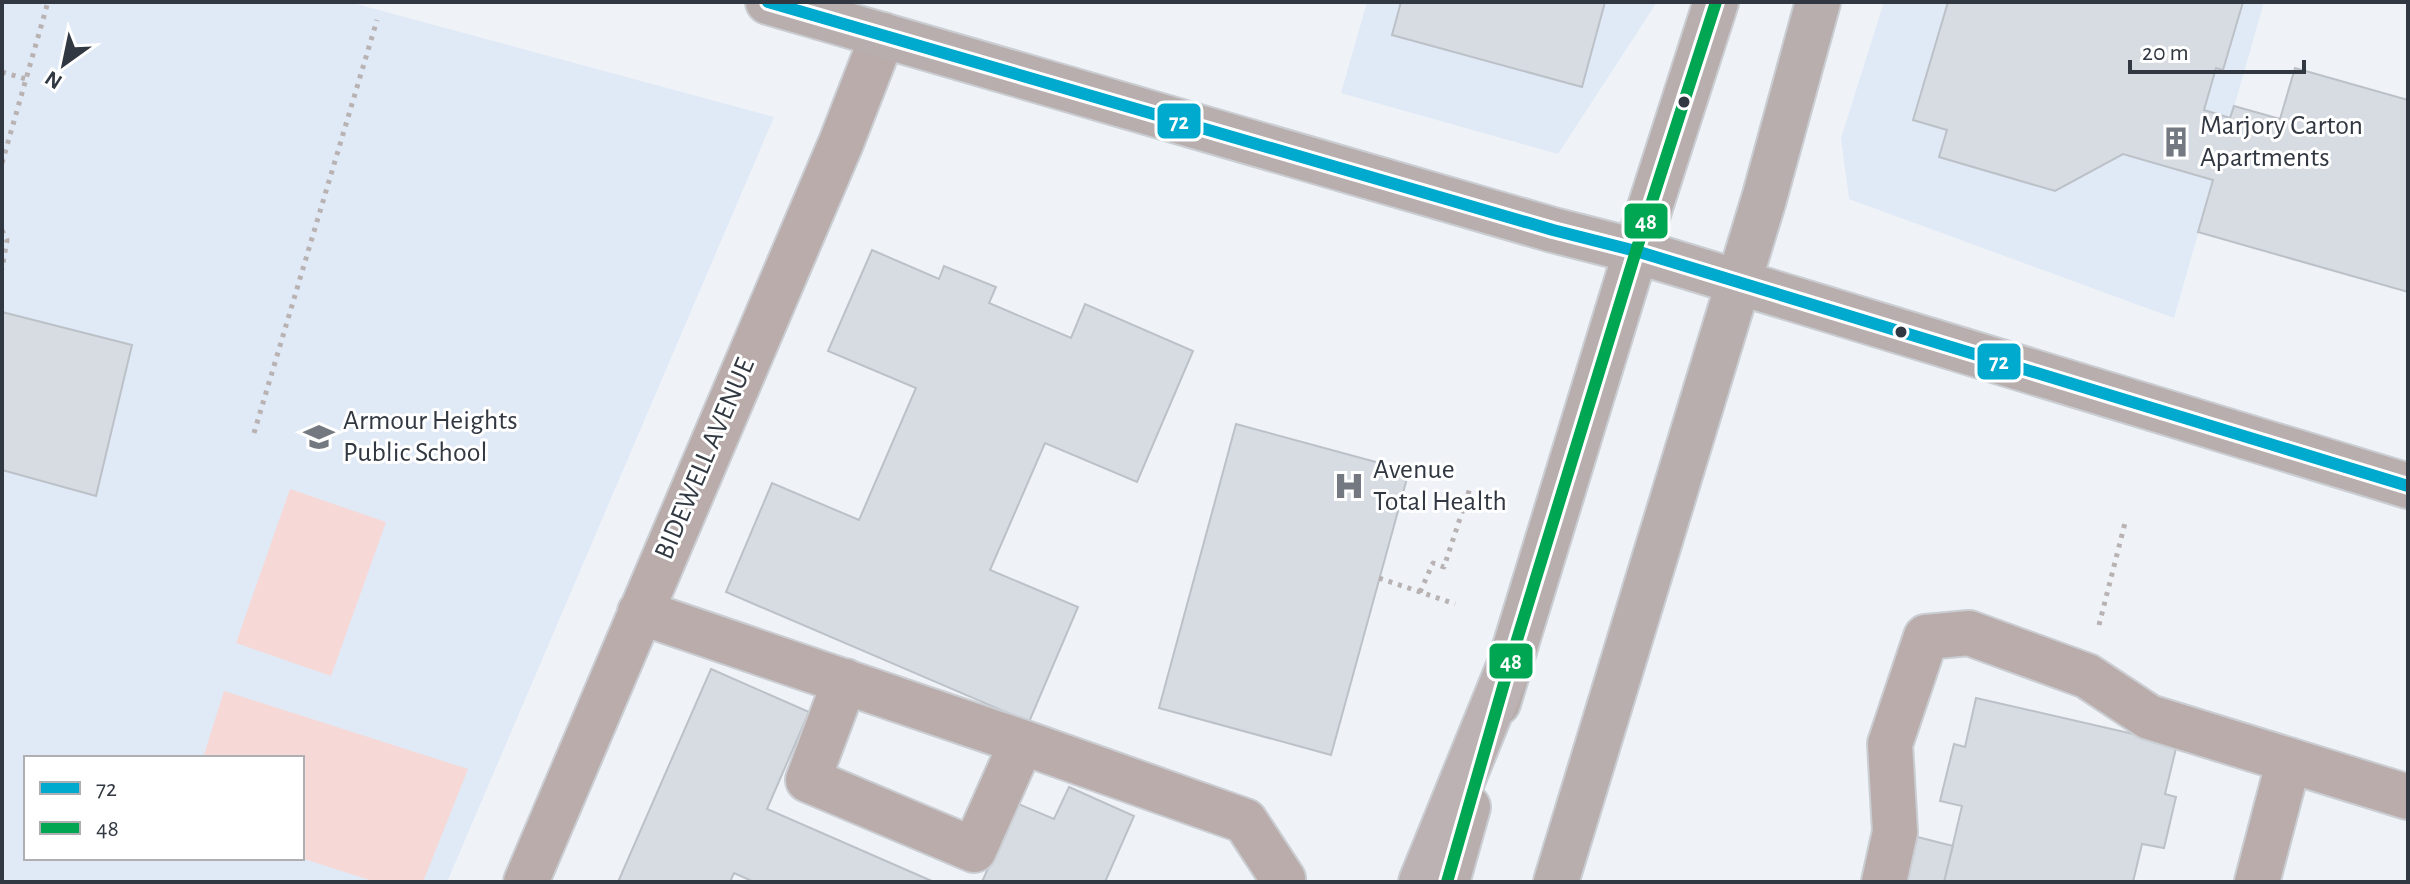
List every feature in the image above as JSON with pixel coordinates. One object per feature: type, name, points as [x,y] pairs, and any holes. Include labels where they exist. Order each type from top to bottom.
[{"type":"highway","points":[[1421,882],[1509,666]]},
{"type":"main road","points":[[768,2],[1553,230],[1636,251],[2408,486]]},
{"type":"main road","points":[[1447,882],[1509,666],[1716,2]]},
{"type":"main road","points":[[1556,882],[1764,199],[1818,2]]},
{"type":"lane","name":"BIDEWELL AVENUE","points":[[526,882],[841,143],[883,35]]},
{"type":"lane","points":[[640,612],[1245,821],[1283,879],[1282,882]]},
{"type":"lane","points":[[1884,882],[1895,832],[1890,744],[1926,637],[1969,633],[2087,676],[2149,717],[2408,797]]},
{"type":"lane","points":[[845,681],[808,780],[974,850],[1022,742]]},
{"type":"lane","points":[[2257,882],[2289,760]]},
{"type":"path","points":[[2,163],[48,2]]},
{"type":"path","points":[[254,433],[377,20]]},
{"type":"path","points":[[2,72],[26,79]]},
{"type":"path","points":[[2,230],[7,240],[2,269]]},
{"type":"path","points":[[1420,592],[1433,563],[1444,567],[1470,488]]},
{"type":"path","points":[[2087,676],[2126,519]]},
{"type":"path","points":[[1379,578],[1455,604]]},
{"type":"shaded area","name":"Armour Heights Public School","points":[[2,2],[349,2],[774,117],[447,882],[2,882]]},
{"type":"shaded area","points":[[1367,2],[1657,2],[1558,154],[1341,93]]},
{"type":"shaded area","points":[[1884,2],[2264,2],[2174,318],[1849,199],[1841,138]]},
{"type":"shaded area","points":[[290,489],[386,522],[331,676],[236,643]]},
{"type":"shaded area","points":[[224,691],[468,769],[423,882],[376,882],[304,859],[304,756],[204,756]]},
{"type":"building","points":[[1401,2],[1605,2],[1582,87],[1392,35]]},
{"type":"building","name":"Marjory Carton Apartments","points":[[1948,2],[2243,2],[2223,70],[2216,68],[2204,110],[2230,118],[2234,106],[2280,119],[2295,68],[2408,100],[2408,292],[2198,232],[2213,180],[2123,154],[2055,191],[1939,157],[1947,130],[1913,120]]},
{"type":"building","points":[[872,250],[939,279],[944,266],[996,287],[989,303],[1071,338],[1085,304],[1193,351],[1137,482],[1045,443],[990,570],[1078,607],[1029,722],[726,592],[772,483],[859,520],[916,388],[828,351]]},
{"type":"building","points":[[2,312],[132,345],[96,496],[2,470]]},
{"type":"building","points":[[1236,424],[1409,471],[1331,755],[1159,708]]},
{"type":"building","points":[[711,669],[809,712],[767,809],[934,882],[754,882],[734,873],[730,882],[618,882]]},
{"type":"building","points":[[1976,698],[2177,744],[2165,794],[2176,797],[2164,848],[2142,844],[2133,882],[1944,882],[1962,806],[1940,801],[1954,744],[1965,747]]},
{"type":"building","points":[[1069,787],[1134,816],[1105,882],[982,882],[1016,803],[1054,819]]},
{"type":"building","points":[[1882,828],[1953,846],[1944,882],[1870,882]]},
{"type":"transit line","name":"72","points":[[768,2],[1553,230],[1636,251],[2408,486]]},
{"type":"transit line","name":"48","points":[[1447,882],[1509,666],[1716,2]]},
{"type":"place","name":"Marjory Carton Apartments","points":[[2176,142]]},
{"type":"place","name":"Armour Heights Public School","points":[[319,437]]},
{"type":"place","name":"Avenue Total Health","points":[[1349,486]]}]
